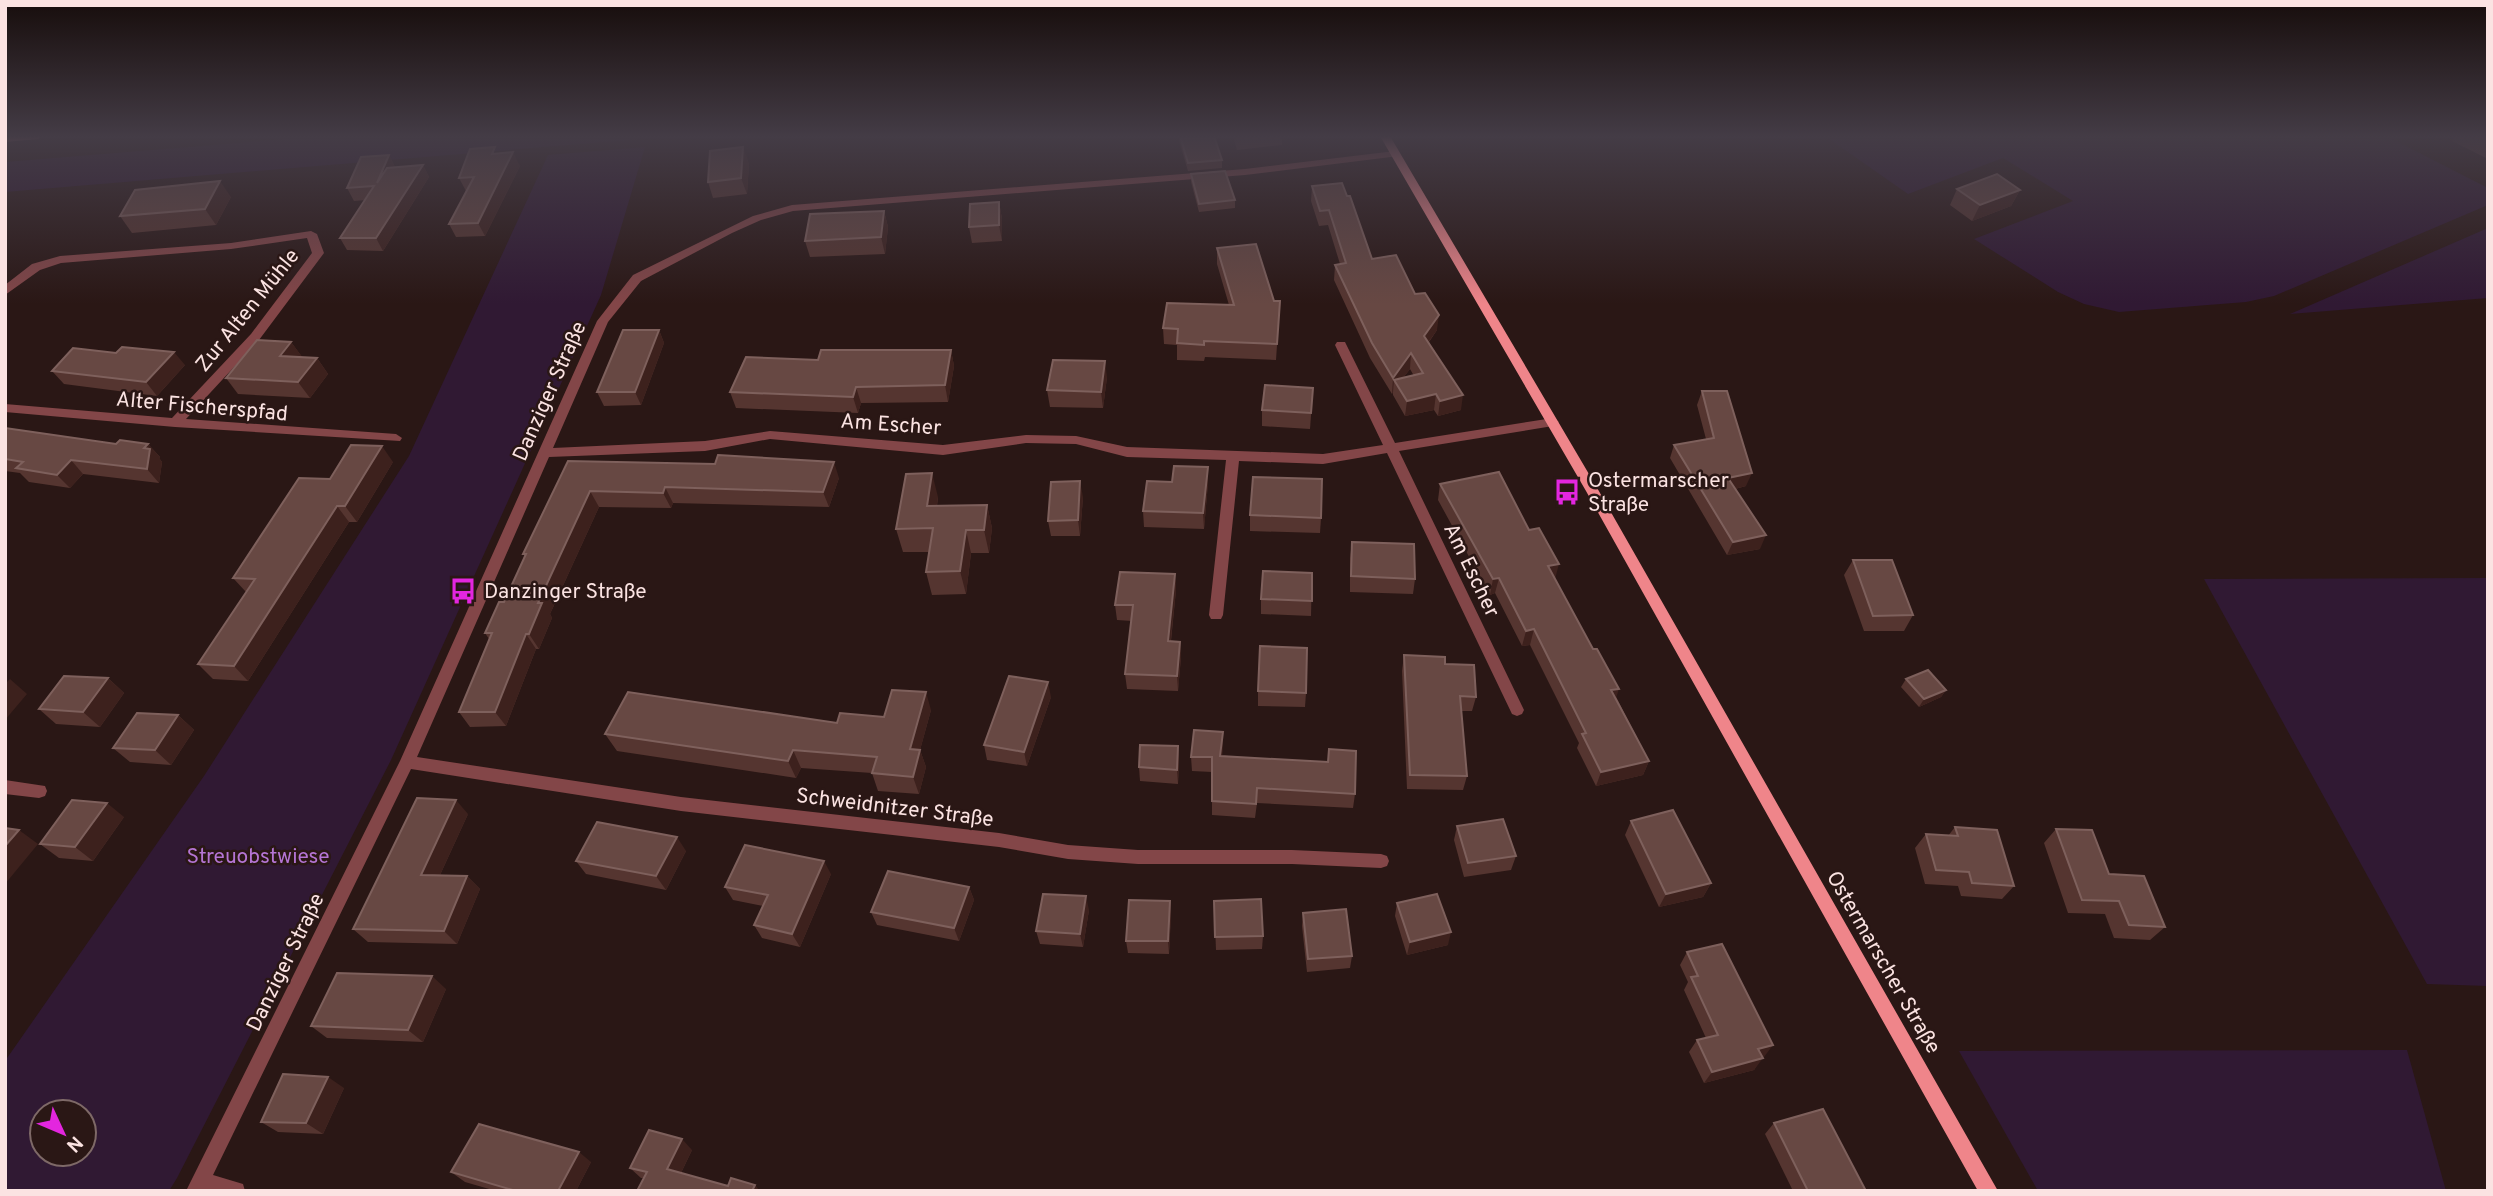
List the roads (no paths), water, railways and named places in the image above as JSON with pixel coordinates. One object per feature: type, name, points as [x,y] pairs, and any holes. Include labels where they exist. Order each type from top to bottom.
[{"type":"main road","name":"Ostermarscher Straße","points":[[1417,192],[1553,422],[1989,1191]]},
{"type":"street","name":"Danziger Straße","points":[[198,1186],[407,762],[603,321],[637,278],[757,218],[792,208],[988,192]]},
{"type":"street","name":"Zur Alten Mühle","points":[[5,291],[36,267],[60,260],[230,246],[311,234],[318,253],[255,337],[175,424]]},
{"type":"street","name":"Am Escher","points":[[1341,345],[1517,710]]},
{"type":"street","name":"Alter Fischerspfad","points":[[5,408],[175,424],[396,438]]},
{"type":"street","name":"Am Escher","points":[[545,453],[705,446],[770,435],[943,450],[1026,439],[1076,440],[1127,452],[1323,459],[1553,422]]},
{"type":"street","points":[[1216,615],[1233,456]]},
{"type":"street","name":"Schweidnitzer Straße","points":[[407,762],[681,804],[999,840],[1041,850],[1143,857],[1284,857],[1381,861]]},
{"type":"street","points":[[5,787],[39,791]]},
{"type":"street","points":[[198,1186],[236,1191]]},
{"type":"place","name":"Ostermarscher Straße","points":[[1567,492]]},
{"type":"place","name":"Danzinger Straße","points":[[463,591]]},
{"type":"park label","name":"Streuobstwiese","points":[[258,856]]}]
